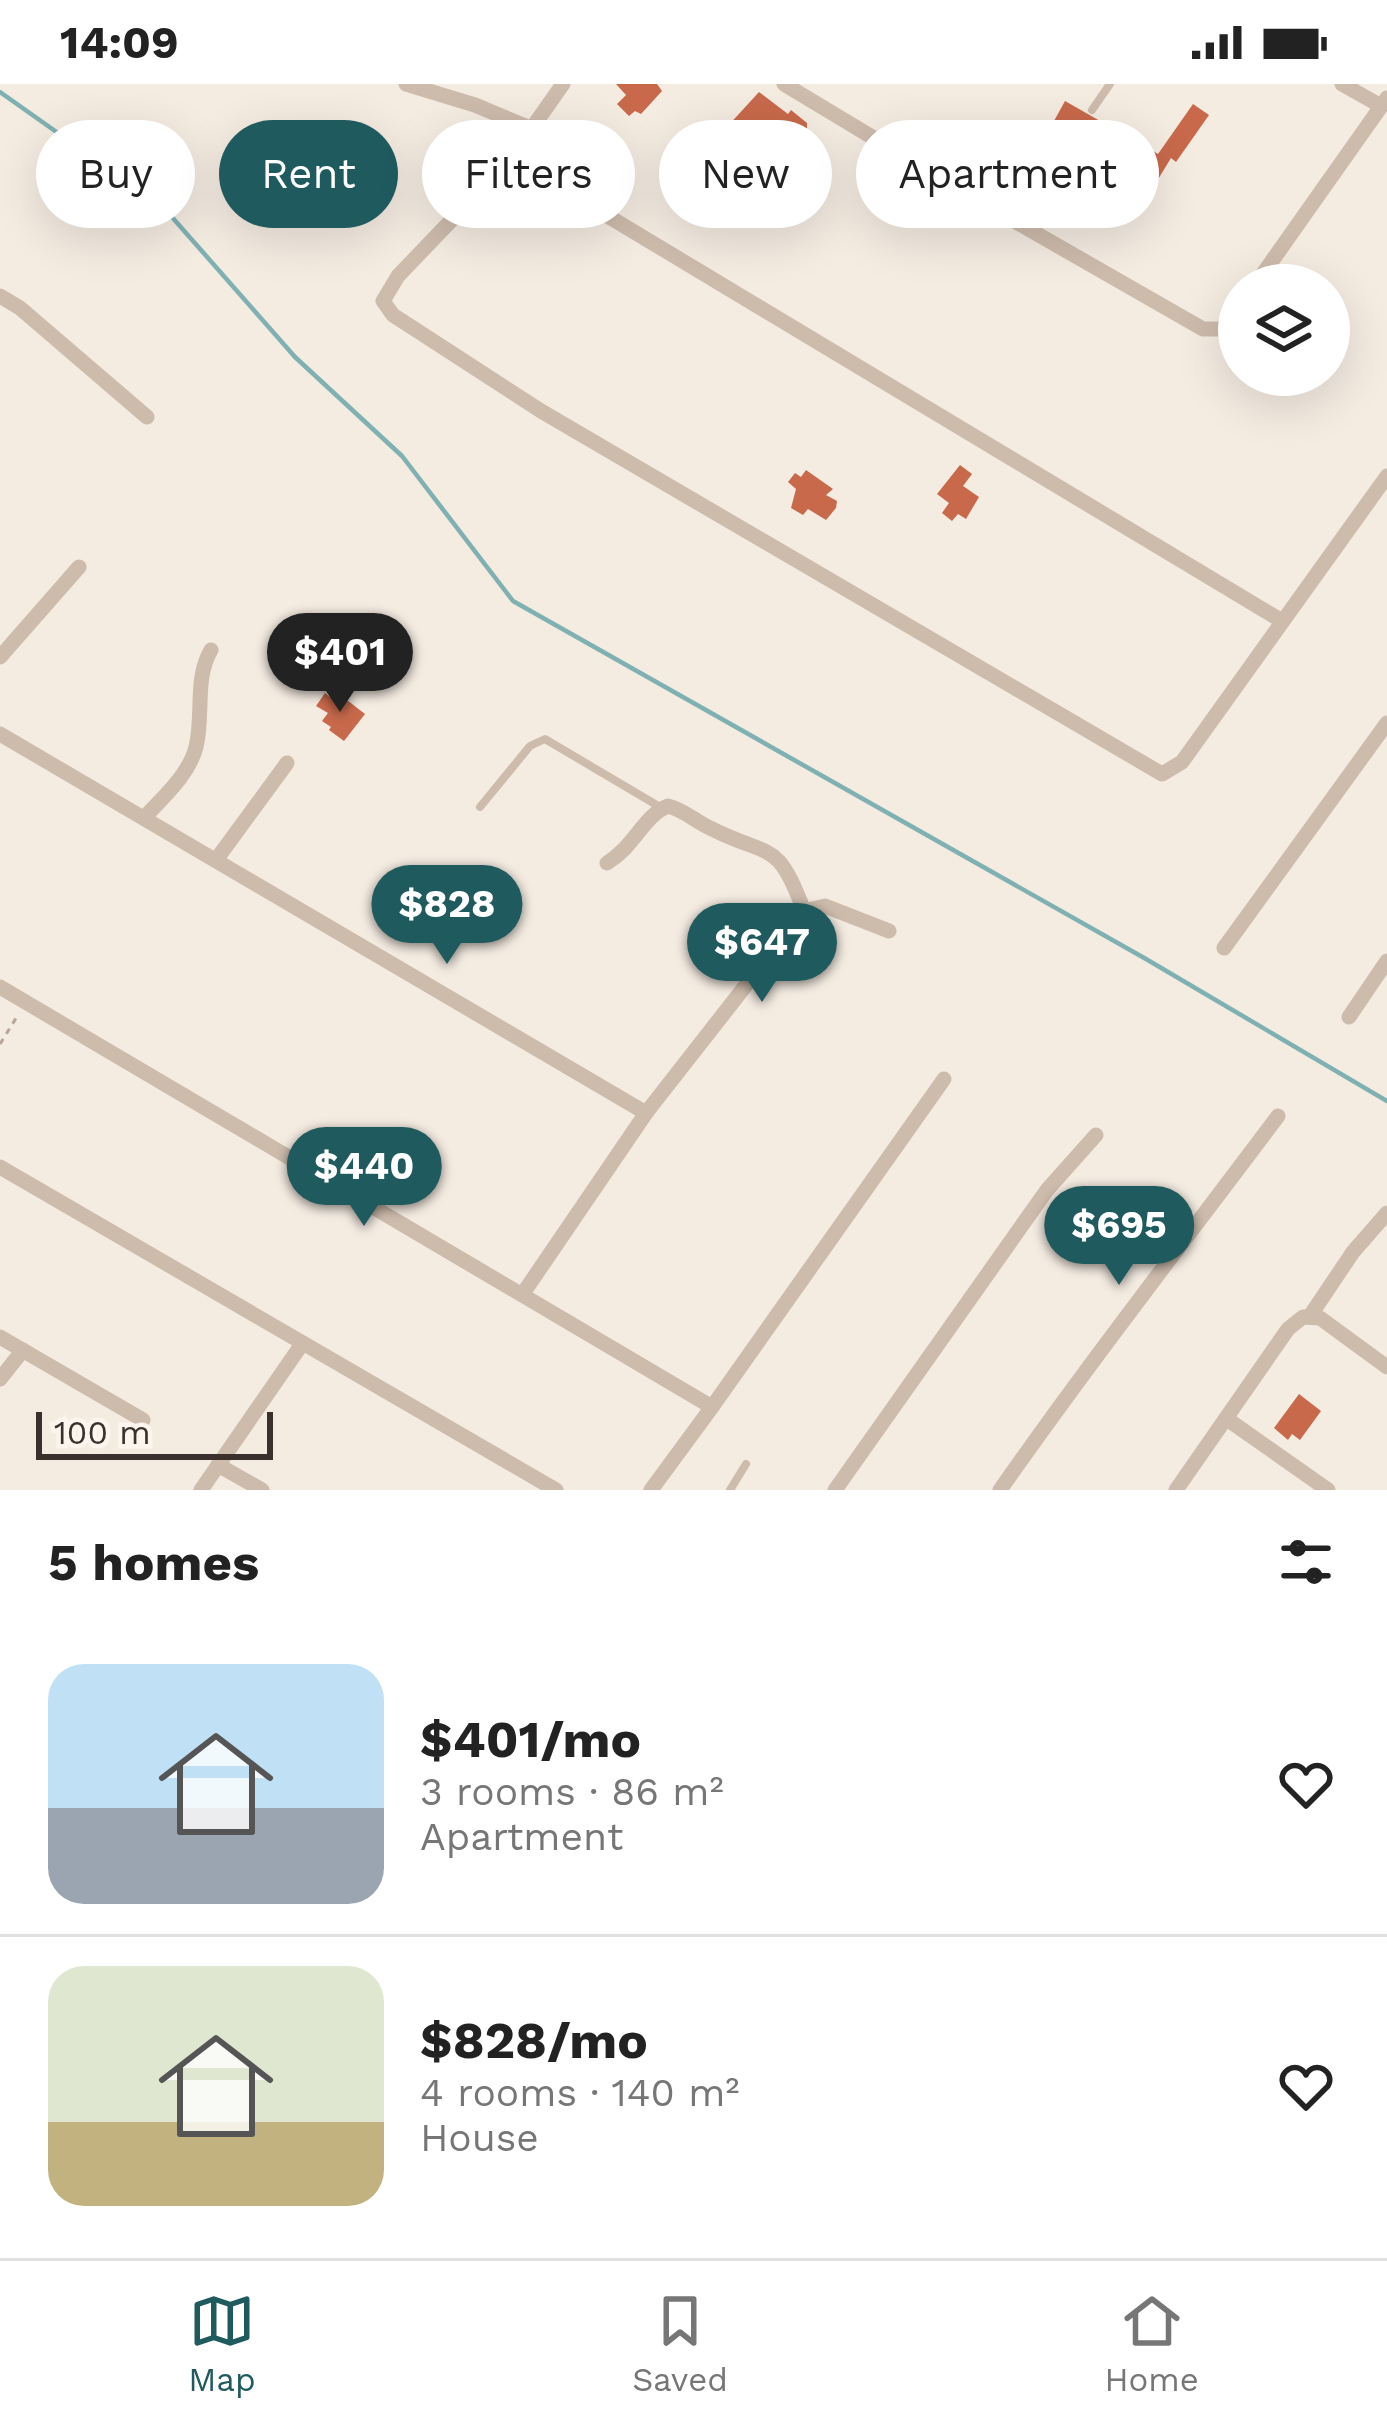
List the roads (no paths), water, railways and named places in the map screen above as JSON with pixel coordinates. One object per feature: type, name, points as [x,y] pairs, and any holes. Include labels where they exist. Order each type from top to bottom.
[{"type":"street","points":[[406,84],[511,120]]},
{"type":"street","points":[[536,120],[563,84]]},
{"type":"street","points":[[784,84],[1203,328],[1218,329]]},
{"type":"street","points":[[1270,264],[1384,102],[1342,84]]},
{"type":"street","points":[[444,228],[398,276],[383,301],[407,325],[542,411],[1162,774],[1182,761],[1387,476]]},
{"type":"street","points":[[628,228],[1282,621]]},
{"type":"street","points":[[0,296],[147,417]]},
{"type":"street","points":[[0,657],[79,567]]},
{"type":"street","points":[[144,818],[177,783],[195,752],[201,675],[211,650]]},
{"type":"street","points":[[1224,948],[1387,723]]},
{"type":"street","points":[[0,734],[646,1113]]},
{"type":"street","points":[[216,860],[287,763]]},
{"type":"street","points":[[607,863],[632,846],[661,808],[676,808],[715,831],[780,858],[794,880],[803,911]]},
{"type":"street","points":[[524,1292],[646,1113],[803,911],[825,906],[889,931]]},
{"type":"street","points":[[1349,1016],[1387,961]]},
{"type":"street","points":[[0,987],[712,1407]]},
{"type":"street","points":[[651,1490],[944,1079]]},
{"type":"street","points":[[1006,1488],[1278,1116]]},
{"type":"street","points":[[835,1490],[1047,1190],[1096,1135]]},
{"type":"street","points":[[0,1167],[556,1490]]},
{"type":"street","points":[[1176,1490],[1288,1329],[1310,1316],[1353,1252],[1387,1214]]},
{"type":"street","points":[[1310,1316],[1387,1366]]},
{"type":"street","points":[[0,1337],[143,1420]]},
{"type":"street","points":[[201,1490],[302,1343]]},
{"type":"street","points":[[0,1379],[23,1350]]},
{"type":"street","points":[[1227,1419],[1328,1490]]},
{"type":"street","points":[[218,1465],[262,1490]]},
{"type":"lane","points":[[1092,110],[1110,84]]},
{"type":"lane","points":[[480,808],[530,746],[545,739],[661,808]]},
{"type":"lane","points":[[730,1490],[746,1464]]},
{"type":"waterway","points":[[0,92],[164,208],[295,357],[402,456],[513,601],[1387,1101]]}]
